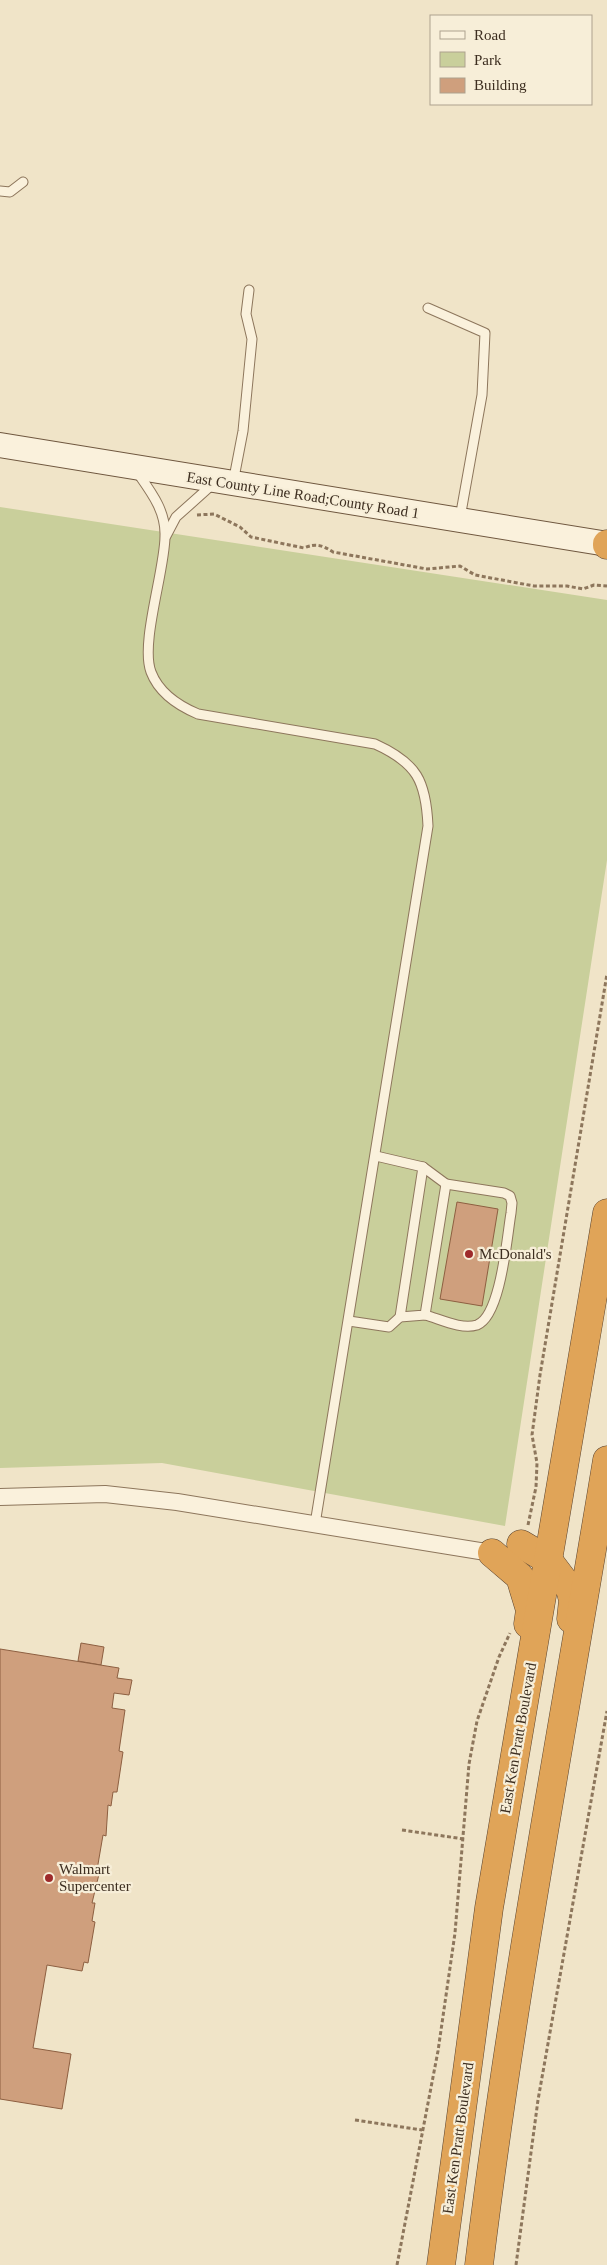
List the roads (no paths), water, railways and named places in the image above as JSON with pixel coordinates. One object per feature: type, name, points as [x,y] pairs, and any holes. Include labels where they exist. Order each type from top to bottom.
[{"type":"highway","name":"East Ken Pratt Boulevard","points":[[441,2265],[489,1908],[607,1213]]},
{"type":"highway","points":[[515,1756],[530,1610],[520,1577],[492,1553],[537,1527],[578,1380]]},
{"type":"highway","points":[[479,2265],[489,2186],[538,1863],[602,1525],[607,1460]]},
{"type":"highway","points":[[518,1999],[512,1988],[511,1979],[573,1600],[570,1589],[548,1560],[524,1536]]},
{"type":"main road","name":"East County Line Road;County Road 1","points":[[0,445],[607,544]]},
{"type":"street","points":[[0,1497],[105,1494],[178,1502],[492,1553]]},
{"type":"lane","points":[[0,191],[10,192],[23,182]]},
{"type":"lane","points":[[249,290],[246,314],[252,339],[243,431],[225,482],[176,517],[166,536],[149,650],[151,672],[163,691],[180,707],[198,714],[375,744],[395,753],[412,767],[422,782],[427,803],[428,826],[315,1524]]},
{"type":"lane","points":[[428,308],[485,333],[482,395],[460,521]]},
{"type":"lane","points":[[133,466],[158,502],[166,536]]},
{"type":"lane","points":[[376,1156],[423,1167],[446,1184],[504,1193],[510,1196],[512,1203],[495,1303],[487,1318],[478,1325],[461,1326],[425,1315],[400,1317]]},
{"type":"lane","points":[[349,1321],[390,1327],[400,1317],[423,1167]]},
{"type":"lane","points":[[425,1315],[446,1184]]},
{"type":"place","name":"McDonald's","points":[[469,1254]]},
{"type":"place","name":"Walmart Supercenter","points":[[49,1878]]}]
